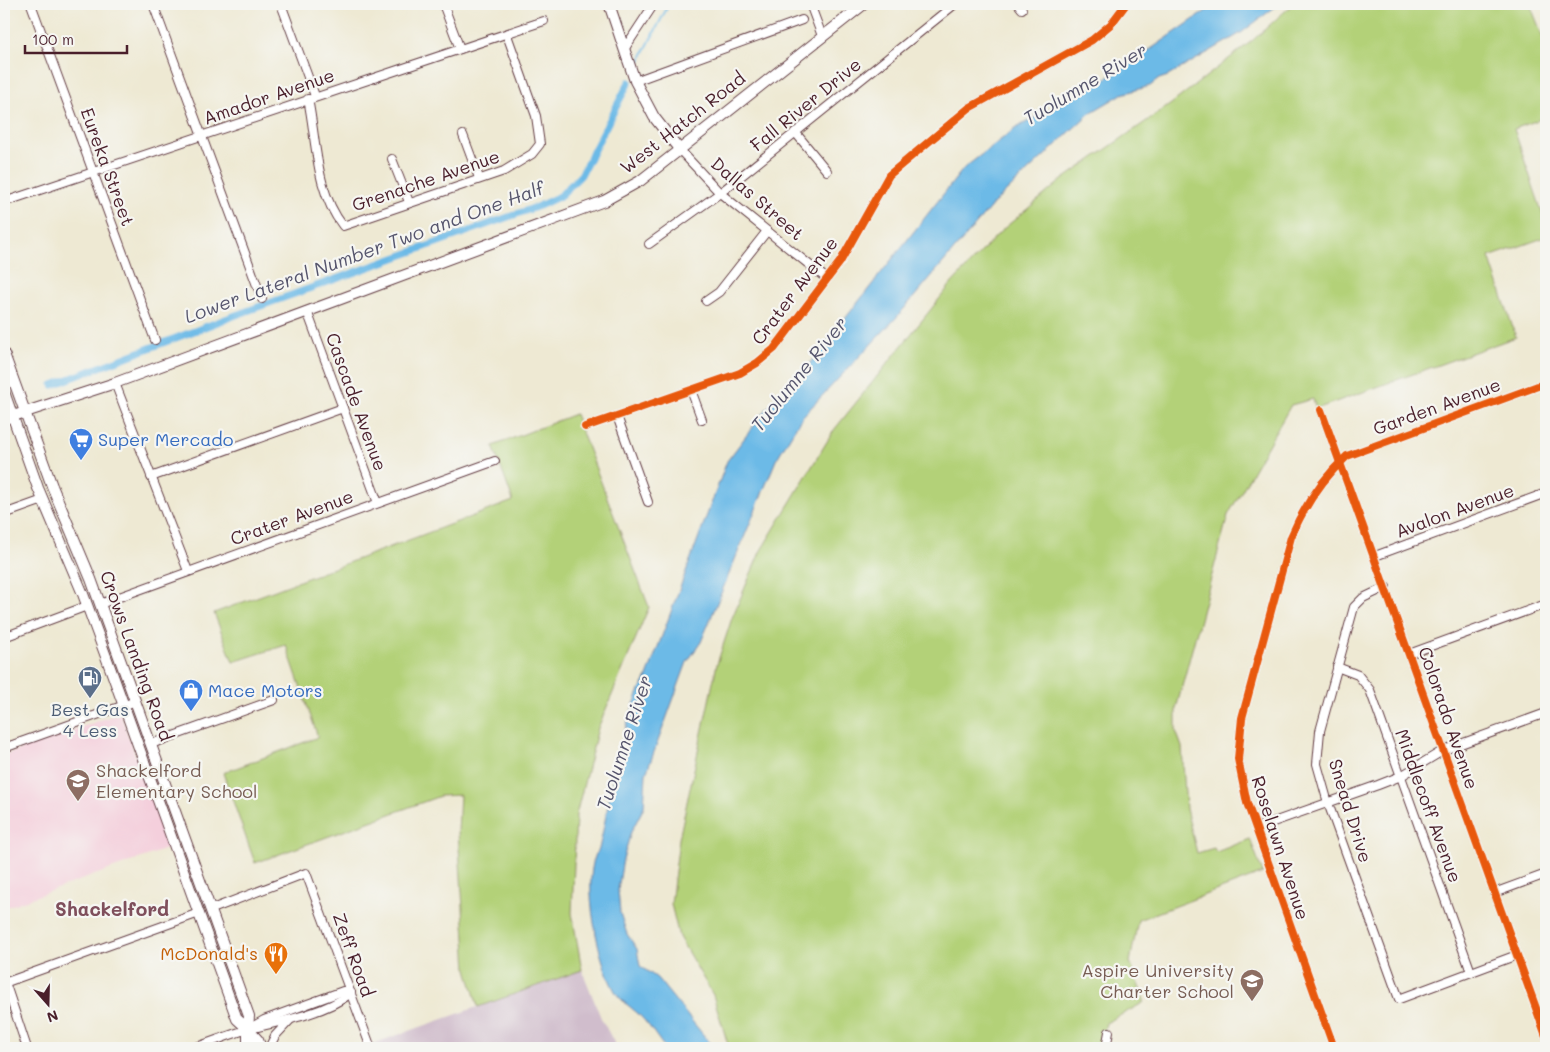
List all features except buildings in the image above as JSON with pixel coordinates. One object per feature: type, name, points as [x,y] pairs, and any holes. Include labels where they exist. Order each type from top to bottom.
[{"type":"main road","name":"Dallas Street","points":[[609,4],[635,82],[654,117],[679,149]]},
{"type":"main road","name":"West Hatch Road","points":[[8,418],[115,383],[604,201],[640,181],[864,4]]},
{"type":"main road","name":"Crows Landing Road","points":[[4,354],[52,486],[100,604],[212,909],[249,1016],[248,1048]]},
{"type":"main road","name":"Crows Landing Road","points":[[4,392],[8,418],[87,606],[237,1019],[258,1040],[261,1048]]},
{"type":"main road","points":[[67,558],[73,562],[89,595],[100,604]]},
{"type":"main road","points":[[87,606],[97,613],[111,648],[120,658]]},
{"type":"main road","points":[[177,853],[190,871],[205,907],[212,909]]},
{"type":"street","name":"Eureka Street","points":[[31,4],[155,340]]},
{"type":"street","points":[[153,4],[262,299]]},
{"type":"street","points":[[281,4],[312,98]]},
{"type":"street","points":[[443,4],[460,49]]},
{"type":"street","points":[[624,48],[654,4]]},
{"type":"street","points":[[810,4],[822,36]]},
{"type":"street","name":"Fall River Drive","points":[[649,244],[720,193],[955,4]]},
{"type":"street","name":"Crater Avenue","points":[[585,427],[749,369],[766,356],[843,257],[889,175],[969,108],[1092,40],[1111,24],[1126,4]]},
{"type":"street","points":[[635,82],[802,20]]},
{"type":"street","name":"Amador Avenue","points":[[4,202],[312,98],[507,35],[544,21]]},
{"type":"street","name":"Grenache Avenue","points":[[312,98],[319,171],[334,214],[343,226],[513,166],[532,154],[540,144],[536,116],[507,35]]},
{"type":"street","points":[[795,132],[827,171]]},
{"type":"street","points":[[463,135],[479,178]]},
{"type":"street","name":"Dallas Street","points":[[679,149],[720,193],[827,279]]},
{"type":"street","points":[[392,159],[409,202]]},
{"type":"street","points":[[706,301],[719,292],[767,231]]},
{"type":"street","name":"Cascade Avenue","points":[[307,311],[378,503]]},
{"type":"street","points":[[115,383],[188,571]]},
{"type":"street","name":"Garden Avenue","points":[[1340,462],[1347,456],[1546,383]]},
{"type":"street","points":[[691,390],[702,420]]},
{"type":"street","points":[[151,477],[343,408]]},
{"type":"street","name":"Colorado Avenue","points":[[1320,410],[1375,556],[1546,1036]]},
{"type":"street","points":[[617,416],[648,502]]},
{"type":"street","name":"Crater Avenue","points":[[100,604],[495,461]]},
{"type":"street","name":"Roselawn Avenue","points":[[1334,1048],[1256,828],[1239,774],[1238,746],[1242,718],[1291,537],[1317,489],[1340,462]]},
{"type":"street","name":"Avalon Avenue","points":[[1375,556],[1546,493]]},
{"type":"street","points":[[4,514],[43,500]]},
{"type":"street","name":"Snead Drive","points":[[1386,587],[1363,598],[1354,607],[1320,732],[1317,752],[1319,775],[1399,999],[1472,972]]},
{"type":"street","points":[[1409,654],[1546,604]]},
{"type":"street","points":[[4,637],[87,606]]},
{"type":"street","name":"Middlecoff Avenue","points":[[1337,667],[1358,675],[1367,685],[1472,972]]},
{"type":"street","points":[[151,744],[274,700]]},
{"type":"street","points":[[4,748],[136,701]]},
{"type":"street","points":[[1256,828],[1401,776],[1444,750],[1546,713]]},
{"type":"street","name":"Zeff Road","points":[[212,909],[306,873],[371,1048]]},
{"type":"street","points":[[1494,893],[1546,874]]},
{"type":"street","points":[[27,1048],[4,981],[199,913]]},
{"type":"street","points":[[1472,972],[1516,955]]},
{"type":"street","points":[[248,1030],[264,1020],[343,991],[351,993]]},
{"type":"street","points":[[194,1048],[292,1018],[342,1000],[351,993]]},
{"type":"street","points":[[269,1048],[275,1036],[292,1018]]},
{"type":"street","points":[[1106,1048],[1109,1032]]},
{"type":"shaded area","name":"Shackelford Elementary School","points":[[120,713],[169,848],[4,908],[4,755]]},
{"type":"shaded area","points":[[582,970],[601,1018],[617,1048],[361,1048]]},
{"type":"green space","points":[[1293,4],[1530,4],[1546,45],[1546,117],[1514,129],[1546,224],[1546,237],[1489,257],[1516,337],[1316,409],[1313,399],[1291,405],[1228,515],[1176,709],[1176,731],[1182,747],[1186,809],[1197,853],[1214,848],[1216,852],[1250,839],[1263,873],[1138,920],[1130,962],[1144,1000],[1143,1003],[1106,1023],[1100,1048],[729,1048],[713,995],[679,937],[671,904],[679,839],[717,664],[732,618],[760,552],[834,430],[952,283],[1001,231],[1062,180],[1171,104],[1253,40]]},
{"type":"green space","points":[[575,414],[649,607],[598,728],[576,815],[572,913],[582,970],[478,1007],[467,969],[458,832],[460,795],[440,796],[255,863],[223,773],[318,737],[286,645],[233,662],[214,613],[513,501],[493,446]]},
{"type":"water","name":"Tuolumne River","points":[[1216,4],[1279,4],[1241,33],[1168,76],[1159,79],[1150,86],[1122,94],[1090,113],[994,203],[896,318],[802,417],[776,460],[701,642],[687,662],[646,774],[644,807],[631,832],[623,859],[618,890],[620,913],[627,934],[637,949],[640,966],[657,978],[714,1048],[665,1048],[641,1017],[619,997],[612,985],[605,967],[594,923],[591,879],[593,862],[599,849],[617,761],[630,716],[637,696],[646,679],[727,461],[768,407],[795,382],[964,168],[1016,128],[1119,71]]},
{"type":"waterway","name":"Lower Lateral Number Two and One Half","points":[[638,64],[669,4]]},
{"type":"waterway","name":"Lower Lateral Number Two and One Half","points":[[53,385],[236,315],[539,206],[560,196],[581,175],[629,82]]},
{"type":"cycle path","points":[[585,427],[740,373],[757,363],[774,349],[840,262],[889,175],[969,108],[1092,40],[1111,24],[1126,4]]},
{"type":"cycle path","points":[[1334,1048],[1247,803],[1238,759],[1242,718],[1291,537],[1302,514],[1315,494],[1347,456],[1546,383]]},
{"type":"cycle path","points":[[1321,410],[1546,1036]]},
{"type":"place","name":"Super Mercado","points":[[81,461]]},
{"type":"place","name":"Best Gas 4 Less","points":[[90,699]]},
{"type":"place","name":"Mace Motors","points":[[191,712]]},
{"type":"place","name":"Shackelford Elementary School","points":[[78,802]]},
{"type":"place","name":"McDonald's","points":[[276,975]]},
{"type":"place","name":"Aspire University Charter School","points":[[1252,1002]]},
{"type":"district","name":"Shackelford","points":[[112,909]]}]
